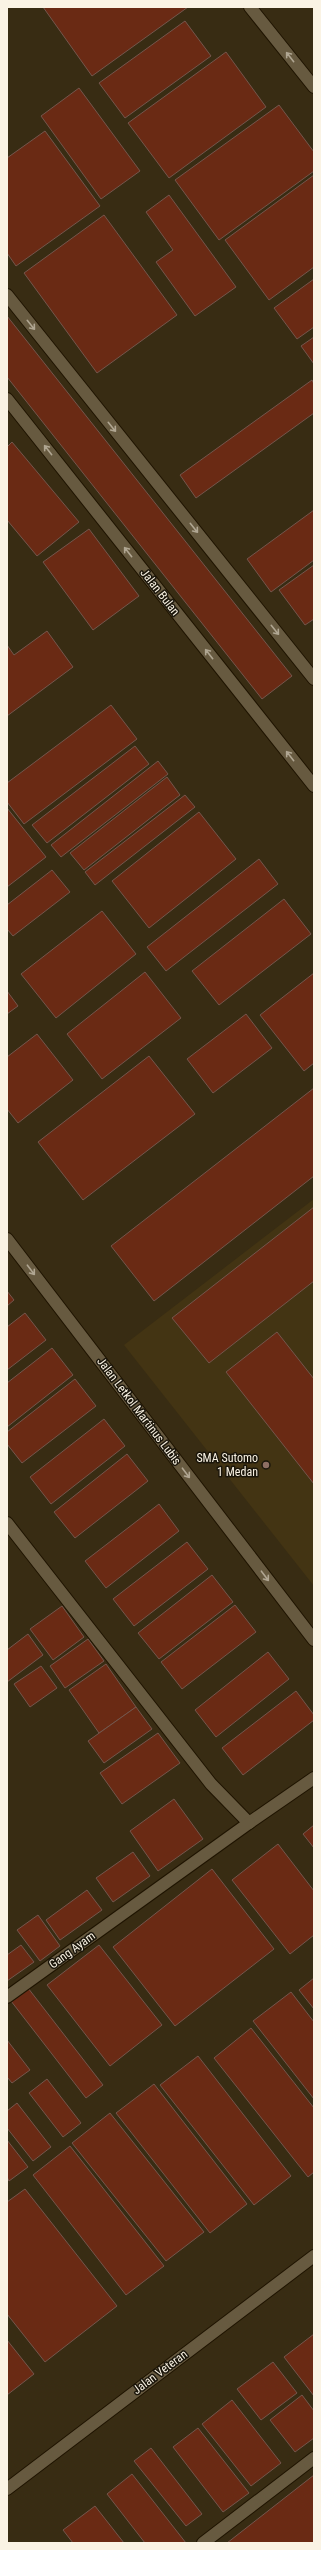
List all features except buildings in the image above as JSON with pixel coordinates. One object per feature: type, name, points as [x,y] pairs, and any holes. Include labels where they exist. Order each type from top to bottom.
[{"type":"street","points":[[250,7],[314,87]]},
{"type":"street","points":[[7,295],[314,678]]},
{"type":"street","name":"Jalan Bulan","points":[[7,399],[314,786]]},
{"type":"street","name":"Jalan Letkol Martinus Lubis","points":[[7,1239],[314,1640]]},
{"type":"street","points":[[7,1523],[211,1784],[249,1823]]},
{"type":"street","name":"Gang Ayam","points":[[7,1997],[314,1778]]},
{"type":"street","name":"Jalan Veteran","points":[[7,2489],[314,2256]]},
{"type":"street","points":[[203,2543],[314,2458]]},
{"type":"shaded area","name":"SMA Sutomo 1 Medan","points":[[314,1199],[314,1586],[124,1345]]},
{"type":"place","name":"SMA Sutomo 1 Medan","points":[[266,1465]]}]
